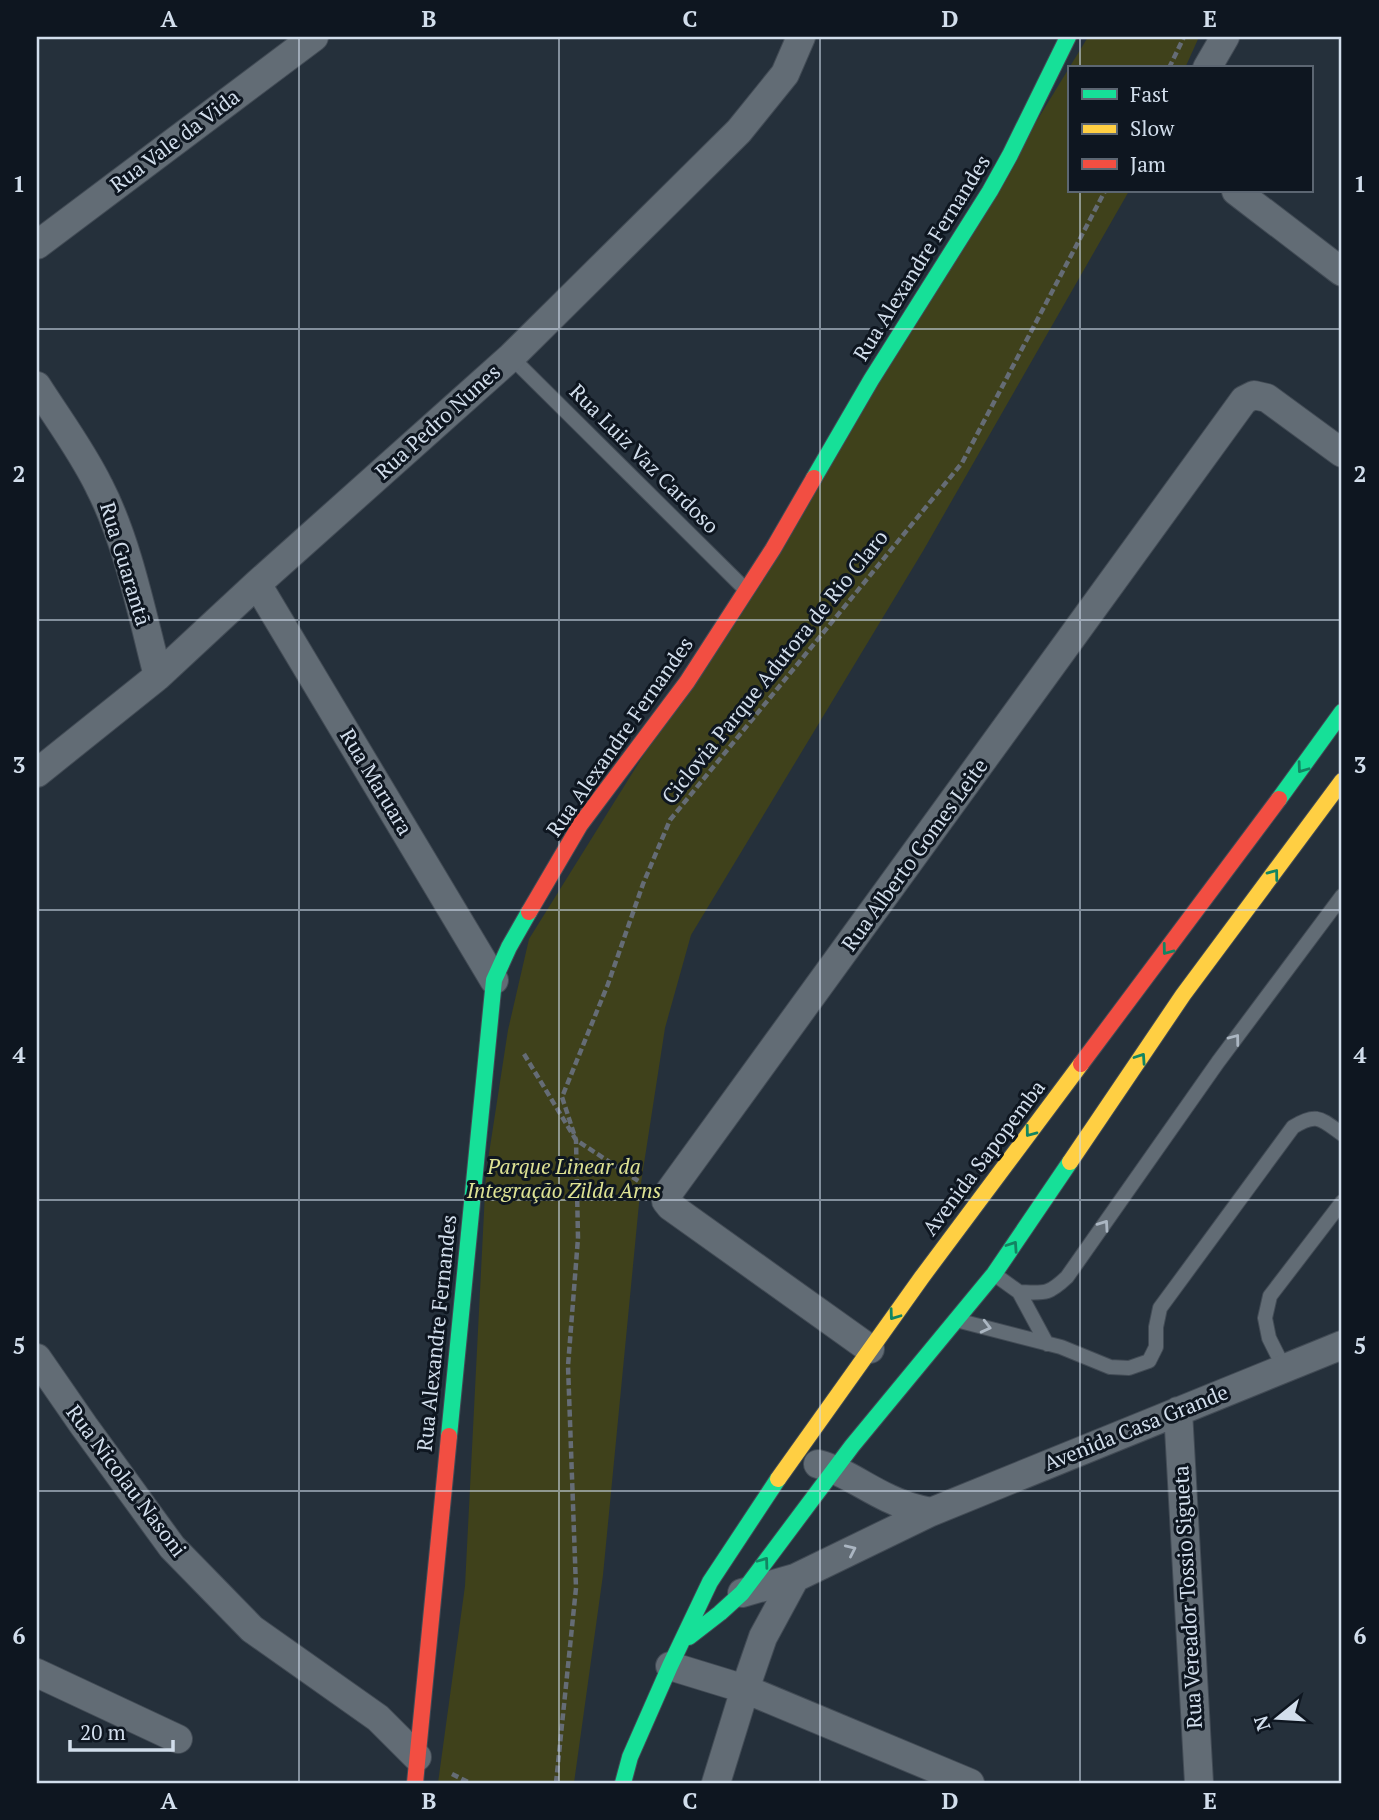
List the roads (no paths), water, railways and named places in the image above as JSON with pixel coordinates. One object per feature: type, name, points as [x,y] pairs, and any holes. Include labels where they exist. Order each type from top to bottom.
[{"type":"main road","name":"Rua Alexandre Fernandes","points":[[416,1770],[494,980],[509,947],[580,825],[687,682],[774,549],[872,380],[990,191],[1068,37]]},
{"type":"main road","name":"Avenida Sapopemba","points":[[623,1783],[630,1757],[710,1582],[760,1504],[930,1266],[1342,712]]},
{"type":"main road","name":"Avenida Sapopemba","points":[[675,1654],[742,1593],[852,1446],[993,1274],[1183,995],[1342,783]]},
{"type":"main road","points":[[1040,1145],[1085,1058]]},
{"type":"main road","points":[[984,1254],[993,1274]]},
{"type":"street","name":"Rua Vale da Vida","points":[[37,245],[314,37]]},
{"type":"street","name":"Rua Pedro Nunes","points":[[37,773],[158,676],[511,357],[739,131],[785,74],[801,37]]},
{"type":"street","points":[[1208,66],[1225,37]]},
{"type":"street","points":[[1238,192],[1342,272]]},
{"type":"street","name":"Rua Guarantã","points":[[37,386],[100,487],[124,547],[158,676]]},
{"type":"street","name":"Rua Alberto Gomes Leite","points":[[870,1349],[670,1206],[666,1201],[667,1195],[1244,400],[1254,395],[1267,398],[1342,453]]},
{"type":"street","name":"Rua Maruara","points":[[257,584],[494,980]]},
{"type":"street","name":"Avenida Casa Grande","points":[[742,1593],[795,1578],[931,1512],[1342,1345]]},
{"type":"street","name":"Rua Nicolau Nasoni","points":[[37,1358],[83,1426],[172,1546],[252,1629],[378,1718],[416,1770]]},
{"type":"street","name":"Rua Vereador Tossio Sigueta","points":[[1178,1411],[1199,1783]]},
{"type":"street","points":[[794,1457],[835,1469],[906,1506],[931,1512]]},
{"type":"street","points":[[716,1783],[763,1637],[795,1578]]},
{"type":"street","points":[[675,1654],[745,1689],[970,1783]]},
{"type":"street","points":[[37,1673],[178,1739]]},
{"type":"lane","name":"Rua Luiz Vaz Cardoso","points":[[511,357],[747,591]]},
{"type":"lane","points":[[1019,1293],[1053,1290],[1067,1277],[1218,1062],[1342,896]]},
{"type":"lane","points":[[957,1320],[1061,1347],[1110,1367],[1129,1368],[1149,1361],[1156,1347],[1160,1308],[1293,1127],[1307,1118],[1322,1119],[1342,1134]]},
{"type":"lane","points":[[1284,1368],[1269,1338],[1265,1318],[1270,1296],[1342,1202]]},
{"type":"lane","points":[[993,1274],[1019,1293],[1047,1344]]},
{"type":"park label","name":"Parque Linear da Integração Zilda Arns","points":[[564,1179]]}]
